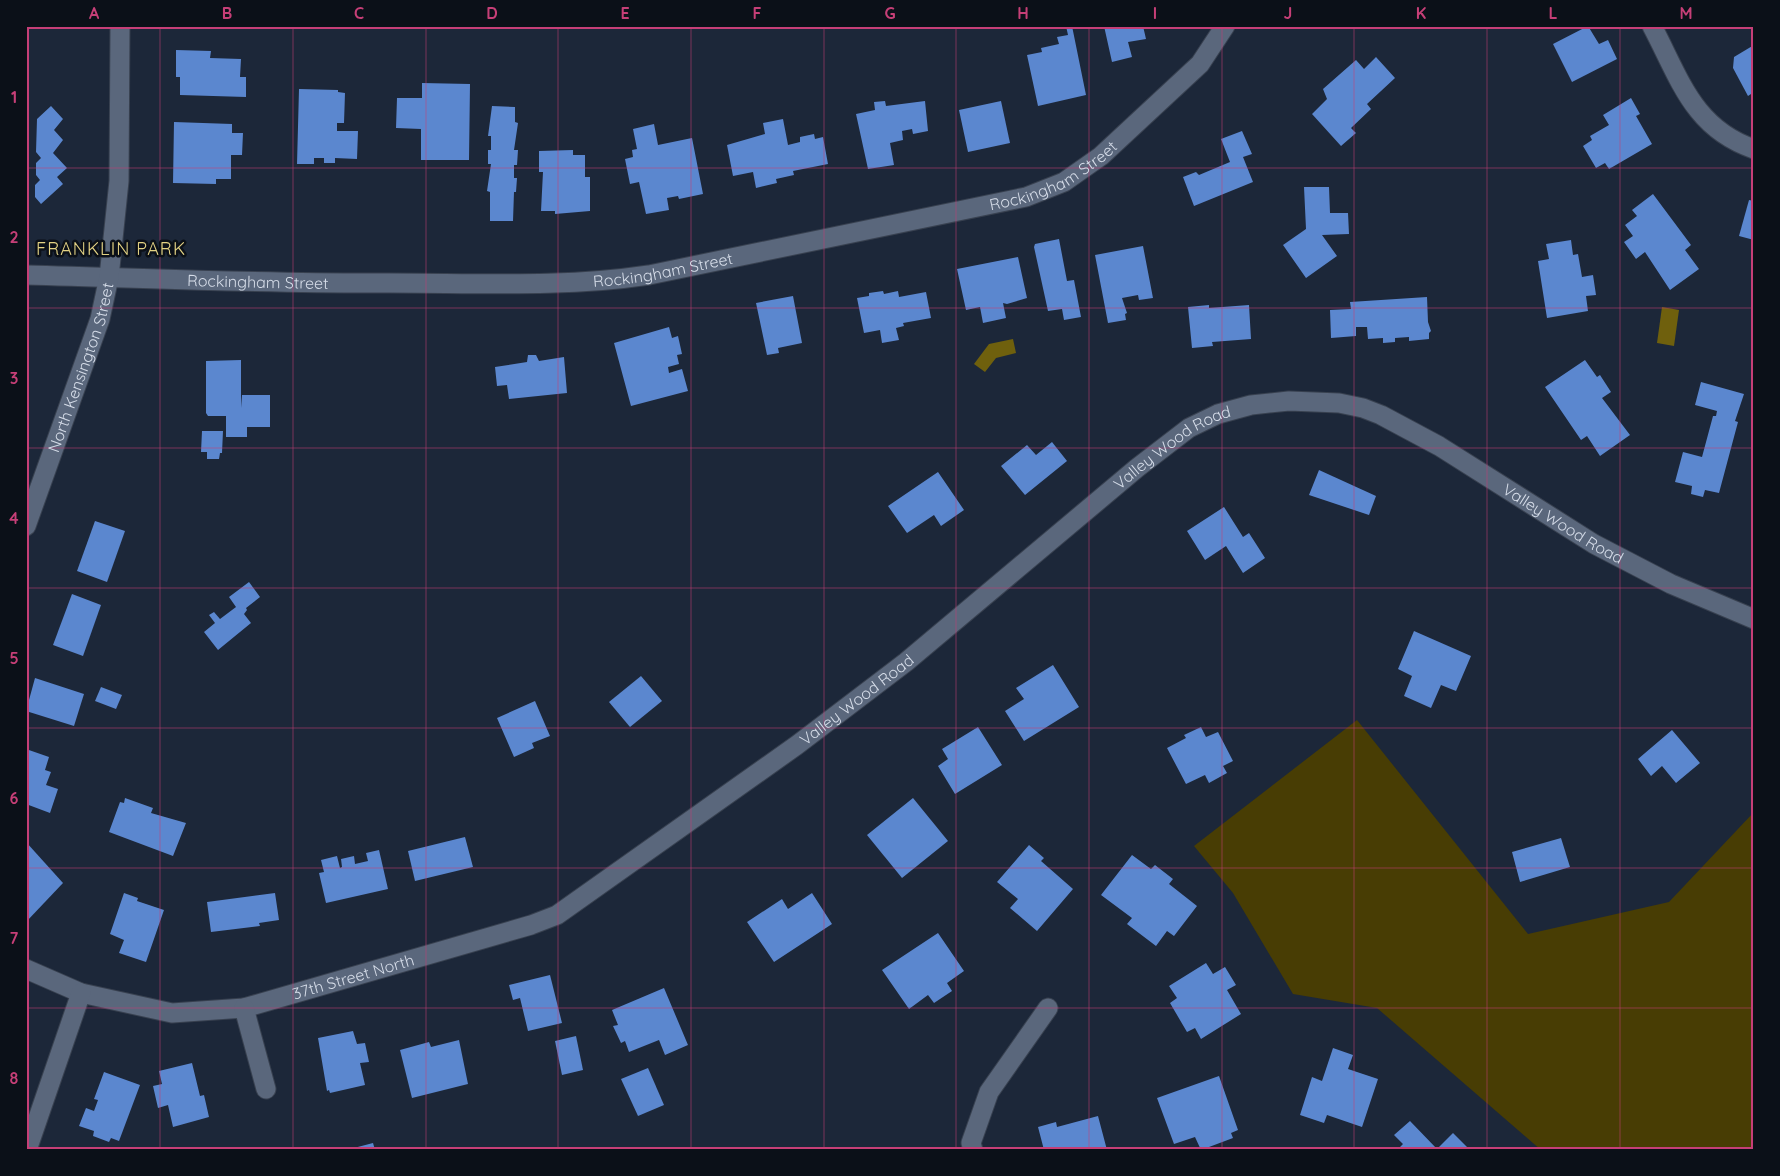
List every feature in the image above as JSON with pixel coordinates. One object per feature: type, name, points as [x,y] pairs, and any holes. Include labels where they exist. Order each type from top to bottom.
[{"type":"street","name":"North Kensington Street","points":[[26,526],[100,318],[109,277],[119,181],[120,26]]},
{"type":"street","name":"Rockingham Street","points":[[26,275],[364,284],[520,285],[609,281],[650,275],[1026,197],[1064,182],[1101,156],[1200,64],[1226,26]]},
{"type":"street","points":[[1652,26],[1692,102],[1706,120],[1725,136],[1754,149]]},
{"type":"street","name":"Valley Wood Road","points":[[659,843],[797,745],[906,662],[1137,468],[1189,428],[1218,414],[1251,405],[1289,400],[1338,403],[1363,408],[1381,415],[1439,446],[1594,544],[1671,584],[1754,619]]},
{"type":"street","name":"37th Street North","points":[[26,969],[81,993],[172,1013],[244,1008],[531,925],[574,905],[659,843]]},
{"type":"street","points":[[27,1150],[81,993]]},
{"type":"street","points":[[244,1008],[266,1089]]},
{"type":"street","points":[[973,1150],[971,1143],[989,1092],[1048,1008]]},
{"type":"shaded area","points":[[1662,307],[1679,310],[1674,346],[1657,343]]},
{"type":"shaded area","points":[[1013,339],[1016,353],[996,358],[985,372],[974,364],[989,344]]},
{"type":"shaded area","points":[[1357,720],[1528,934],[1669,902],[1754,812],[1754,1150],[1541,1150],[1377,1008],[1293,994],[1233,893],[1194,846]]},
{"type":"building","points":[[1066,26],[1072,26],[1086,95],[1038,106],[1027,55],[1042,52],[1041,48],[1059,44],[1057,37],[1068,35]]},
{"type":"building","points":[[1104,26],[1143,26],[1146,39],[1128,42],[1132,57],[1112,62]]},
{"type":"building","points":[[1588,26],[1599,44],[1608,40],[1617,59],[1572,82],[1553,44]]},
{"type":"building","points":[[1754,45],[1754,92],[1748,96],[1733,68],[1734,57]]},
{"type":"building","points":[[176,50],[211,51],[210,58],[241,59],[240,77],[246,77],[246,97],[180,95],[180,77],[176,77]]},
{"type":"building","points":[[1376,57],[1395,78],[1367,104],[1371,109],[1351,128],[1356,133],[1341,146],[1312,114],[1327,99],[1323,89],[1356,60],[1364,69]]},
{"type":"building","points":[[422,83],[470,84],[469,160],[421,160],[421,129],[396,128],[397,98],[422,98]]},
{"type":"building","points":[[299,89],[338,90],[338,92],[345,93],[344,123],[337,123],[337,131],[358,131],[357,159],[335,158],[335,163],[324,163],[324,158],[314,158],[314,164],[297,164]]},
{"type":"building","points":[[1631,98],[1640,114],[1636,116],[1652,144],[1609,169],[1605,163],[1596,168],[1583,146],[1592,140],[1590,136],[1609,125],[1603,115]]},
{"type":"building","points":[[885,101],[886,106],[925,101],[928,131],[913,134],[912,129],[902,131],[903,140],[890,143],[894,165],[868,169],[856,114],[875,110],[874,102]]},
{"type":"building","points":[[1001,101],[1010,143],[968,152],[959,110]]},
{"type":"building","points":[[51,106],[63,119],[54,130],[63,140],[53,153],[67,168],[57,177],[63,184],[41,204],[35,197],[35,185],[40,180],[36,175],[36,163],[41,158],[36,152],[37,119]]},
{"type":"building","points":[[492,106],[515,107],[515,122],[518,123],[514,150],[518,150],[517,165],[514,165],[514,178],[517,178],[516,192],[514,192],[513,221],[490,221],[490,192],[487,191],[491,164],[488,164],[488,150],[491,150],[491,136],[488,136]]},
{"type":"building","points":[[783,119],[788,145],[800,142],[800,137],[814,134],[815,139],[823,137],[828,164],[793,171],[794,175],[776,179],[777,183],[756,188],[753,172],[733,176],[727,145],[765,134],[763,123]]},
{"type":"building","points":[[174,122],[232,124],[232,133],[243,133],[242,155],[231,155],[231,179],[216,179],[216,184],[173,183]]},
{"type":"building","points":[[654,124],[658,145],[692,138],[703,194],[679,199],[678,196],[667,198],[669,210],[646,214],[639,182],[630,184],[625,159],[633,157],[632,150],[637,149],[633,129]]},
{"type":"building","points":[[1242,131],[1252,154],[1243,157],[1253,182],[1194,206],[1183,177],[1196,172],[1199,175],[1230,162],[1221,139]]},
{"type":"building","points":[[573,150],[573,155],[585,155],[585,177],[590,177],[590,211],[555,214],[555,211],[541,211],[543,172],[539,172],[539,151]]},
{"type":"building","points":[[1304,187],[1329,187],[1330,213],[1348,213],[1349,234],[1322,235],[1337,256],[1306,278],[1283,245],[1306,229]]},
{"type":"building","points":[[1653,194],[1691,245],[1685,250],[1699,269],[1670,290],[1645,252],[1636,259],[1624,242],[1633,236],[1625,225],[1637,216],[1632,210]]},
{"type":"building","points":[[1749,200],[1754,201],[1754,240],[1739,236]]},
{"type":"building","points":[[1059,239],[1067,281],[1074,280],[1081,317],[1064,320],[1062,309],[1048,311],[1034,247],[1035,244]]},
{"type":"building","points":[[1571,240],[1573,255],[1578,254],[1582,277],[1593,275],[1596,295],[1586,296],[1588,311],[1547,318],[1538,261],[1549,259],[1546,244]]},
{"type":"building","points":[[1143,246],[1153,298],[1139,300],[1138,295],[1122,298],[1127,313],[1125,314],[1126,320],[1108,323],[1095,255]]},
{"type":"building","points":[[1018,257],[1027,298],[1007,304],[1003,303],[1006,318],[983,323],[980,307],[966,310],[957,269]]},
{"type":"building","points":[[883,291],[884,294],[898,291],[899,297],[926,292],[931,318],[903,323],[904,326],[896,328],[899,340],[882,343],[880,330],[864,333],[857,298],[869,296],[869,293]]},
{"type":"building","points":[[793,296],[802,343],[778,348],[779,353],[767,355],[756,303]]},
{"type":"building","points":[[1427,297],[1428,322],[1431,331],[1429,339],[1409,341],[1409,337],[1395,338],[1395,342],[1383,343],[1383,338],[1368,339],[1367,327],[1356,327],[1356,336],[1331,338],[1330,310],[1351,309],[1350,302]]},
{"type":"building","points":[[1209,305],[1209,308],[1249,305],[1251,339],[1212,342],[1213,346],[1192,348],[1188,307]]},
{"type":"building","points":[[669,327],[672,338],[678,336],[682,354],[677,355],[679,364],[668,367],[669,373],[682,369],[688,391],[631,406],[614,343]]},
{"type":"building","points":[[528,355],[536,355],[539,361],[564,357],[567,393],[509,399],[507,385],[497,386],[495,367],[527,362]]},
{"type":"building","points":[[241,360],[241,408],[242,395],[270,395],[270,427],[247,427],[247,437],[226,437],[226,416],[208,416],[206,413],[206,361]]},
{"type":"building","points":[[1585,360],[1597,377],[1600,375],[1611,392],[1602,398],[1630,435],[1600,456],[1587,436],[1581,440],[1545,387]]},
{"type":"building","points":[[1701,382],[1744,394],[1735,421],[1738,422],[1719,493],[1705,490],[1703,497],[1691,494],[1692,486],[1675,482],[1683,452],[1702,457],[1713,416],[1716,416],[1717,411],[1695,405]]},
{"type":"building","points":[[202,431],[223,431],[222,453],[220,453],[219,459],[207,459],[207,452],[201,452]]},
{"type":"building","points":[[1052,442],[1067,461],[1025,495],[1001,466],[1027,445],[1036,455]]},
{"type":"building","points":[[1319,470],[1376,496],[1369,515],[1309,495]]},
{"type":"building","points":[[938,472],[964,510],[941,526],[934,515],[907,533],[888,506]]},
{"type":"building","points":[[1224,507],[1243,537],[1249,533],[1265,558],[1243,573],[1226,546],[1205,560],[1187,531]]},
{"type":"building","points":[[95,521],[125,531],[107,582],[77,571]]},
{"type":"building","points":[[249,582],[260,597],[246,608],[247,610],[244,614],[251,623],[218,650],[204,632],[215,623],[209,615],[214,612],[220,619],[236,607],[229,597]]},
{"type":"building","points":[[72,594],[101,605],[83,656],[53,645]]},
{"type":"building","points":[[1414,631],[1471,656],[1456,691],[1441,685],[1431,708],[1404,696],[1412,676],[1398,669]]},
{"type":"building","points":[[1053,665],[1079,707],[1024,741],[1005,711],[1024,699],[1016,688]]},
{"type":"building","points":[[641,676],[662,701],[630,727],[609,702]]},
{"type":"building","points":[[35,678],[84,694],[74,726],[26,711]]},
{"type":"building","points":[[101,687],[122,695],[116,709],[95,701]]},
{"type":"building","points":[[535,701],[550,736],[532,743],[534,748],[514,757],[497,718]]},
{"type":"building","points":[[978,727],[1002,765],[955,794],[938,766],[948,759],[942,749]]},
{"type":"building","points":[[1201,727],[1206,737],[1218,732],[1233,761],[1223,766],[1227,773],[1209,783],[1205,775],[1186,784],[1167,748],[1186,738],[1184,735]]},
{"type":"building","points":[[1672,730],[1700,763],[1676,783],[1662,766],[1651,776],[1638,759]]},
{"type":"building","points":[[26,749],[49,757],[45,770],[51,772],[46,785],[58,789],[50,813],[26,804]]},
{"type":"building","points":[[125,798],[153,808],[151,813],[186,823],[173,856],[109,832],[120,802],[124,803]]},
{"type":"building","points":[[913,798],[948,841],[902,878],[867,835]]},
{"type":"building","points":[[465,837],[473,867],[415,881],[408,851]]},
{"type":"building","points":[[1561,838],[1570,867],[1520,882],[1512,852]]},
{"type":"building","points":[[26,842],[63,883],[26,922]]},
{"type":"building","points":[[1029,845],[1044,858],[1041,861],[1073,889],[1037,931],[1010,908],[1018,899],[997,882]]},
{"type":"building","points":[[379,850],[388,889],[326,903],[319,873],[324,872],[321,860],[337,856],[340,868],[342,867],[341,859],[354,856],[355,864],[368,861],[366,853]]},
{"type":"building","points":[[1132,855],[1151,869],[1155,865],[1173,879],[1169,884],[1197,906],[1174,936],[1167,931],[1156,946],[1127,924],[1132,918],[1101,895]]},
{"type":"building","points":[[124,893],[138,898],[137,901],[164,910],[146,962],[119,953],[124,940],[110,934]]},
{"type":"building","points":[[275,893],[279,920],[259,923],[260,926],[211,932],[207,902]]},
{"type":"building","points":[[812,893],[832,924],[774,962],[747,922],[782,899],[788,909]]},
{"type":"building","points":[[938,933],[964,971],[947,983],[952,991],[934,1003],[928,995],[909,1009],[882,970]]},
{"type":"building","points":[[1206,963],[1213,974],[1225,967],[1236,985],[1227,990],[1241,1014],[1201,1039],[1195,1028],[1187,1032],[1170,1003],[1177,998],[1169,986]]},
{"type":"building","points":[[550,975],[562,1023],[528,1031],[520,998],[513,1000],[509,985]]},
{"type":"building","points":[[664,988],[688,1045],[665,1055],[659,1040],[629,1052],[625,1041],[621,1043],[613,1026],[618,1025],[612,1010]]},
{"type":"building","points":[[353,1031],[357,1044],[365,1043],[369,1062],[360,1063],[365,1085],[330,1093],[329,1090],[327,1091],[318,1038]]},
{"type":"building","points":[[576,1036],[583,1070],[562,1075],[555,1041]]},
{"type":"building","points":[[459,1040],[468,1084],[412,1098],[400,1050],[429,1042],[431,1047]]},
{"type":"building","points":[[1333,1048],[1353,1055],[1348,1069],[1378,1079],[1362,1127],[1327,1115],[1324,1123],[1300,1115],[1312,1077],[1322,1081]]},
{"type":"building","points":[[192,1063],[200,1096],[204,1095],[209,1117],[173,1127],[168,1105],[158,1108],[153,1086],[162,1084],[159,1071]]},
{"type":"building","points":[[648,1068],[664,1105],[638,1116],[621,1079]]},
{"type":"building","points":[[104,1072],[140,1085],[119,1141],[111,1138],[109,1142],[93,1136],[94,1131],[79,1126],[86,1108],[94,1111],[98,1100],[94,1099]]},
{"type":"building","points":[[1219,1076],[1238,1130],[1231,1133],[1233,1138],[1201,1150],[1195,1137],[1174,1144],[1157,1098]]},
{"type":"building","points":[[1098,1116],[1107,1150],[1044,1150],[1038,1127],[1056,1122],[1057,1127]]},
{"type":"building","points":[[1410,1121],[1437,1149],[1453,1133],[1470,1150],[1397,1150],[1403,1144],[1394,1135]]},
{"type":"building","points":[[373,1143],[375,1150],[350,1150],[350,1149]]},
{"type":"district","name":"FRANKLIN PARK","points":[[111,249]]}]
